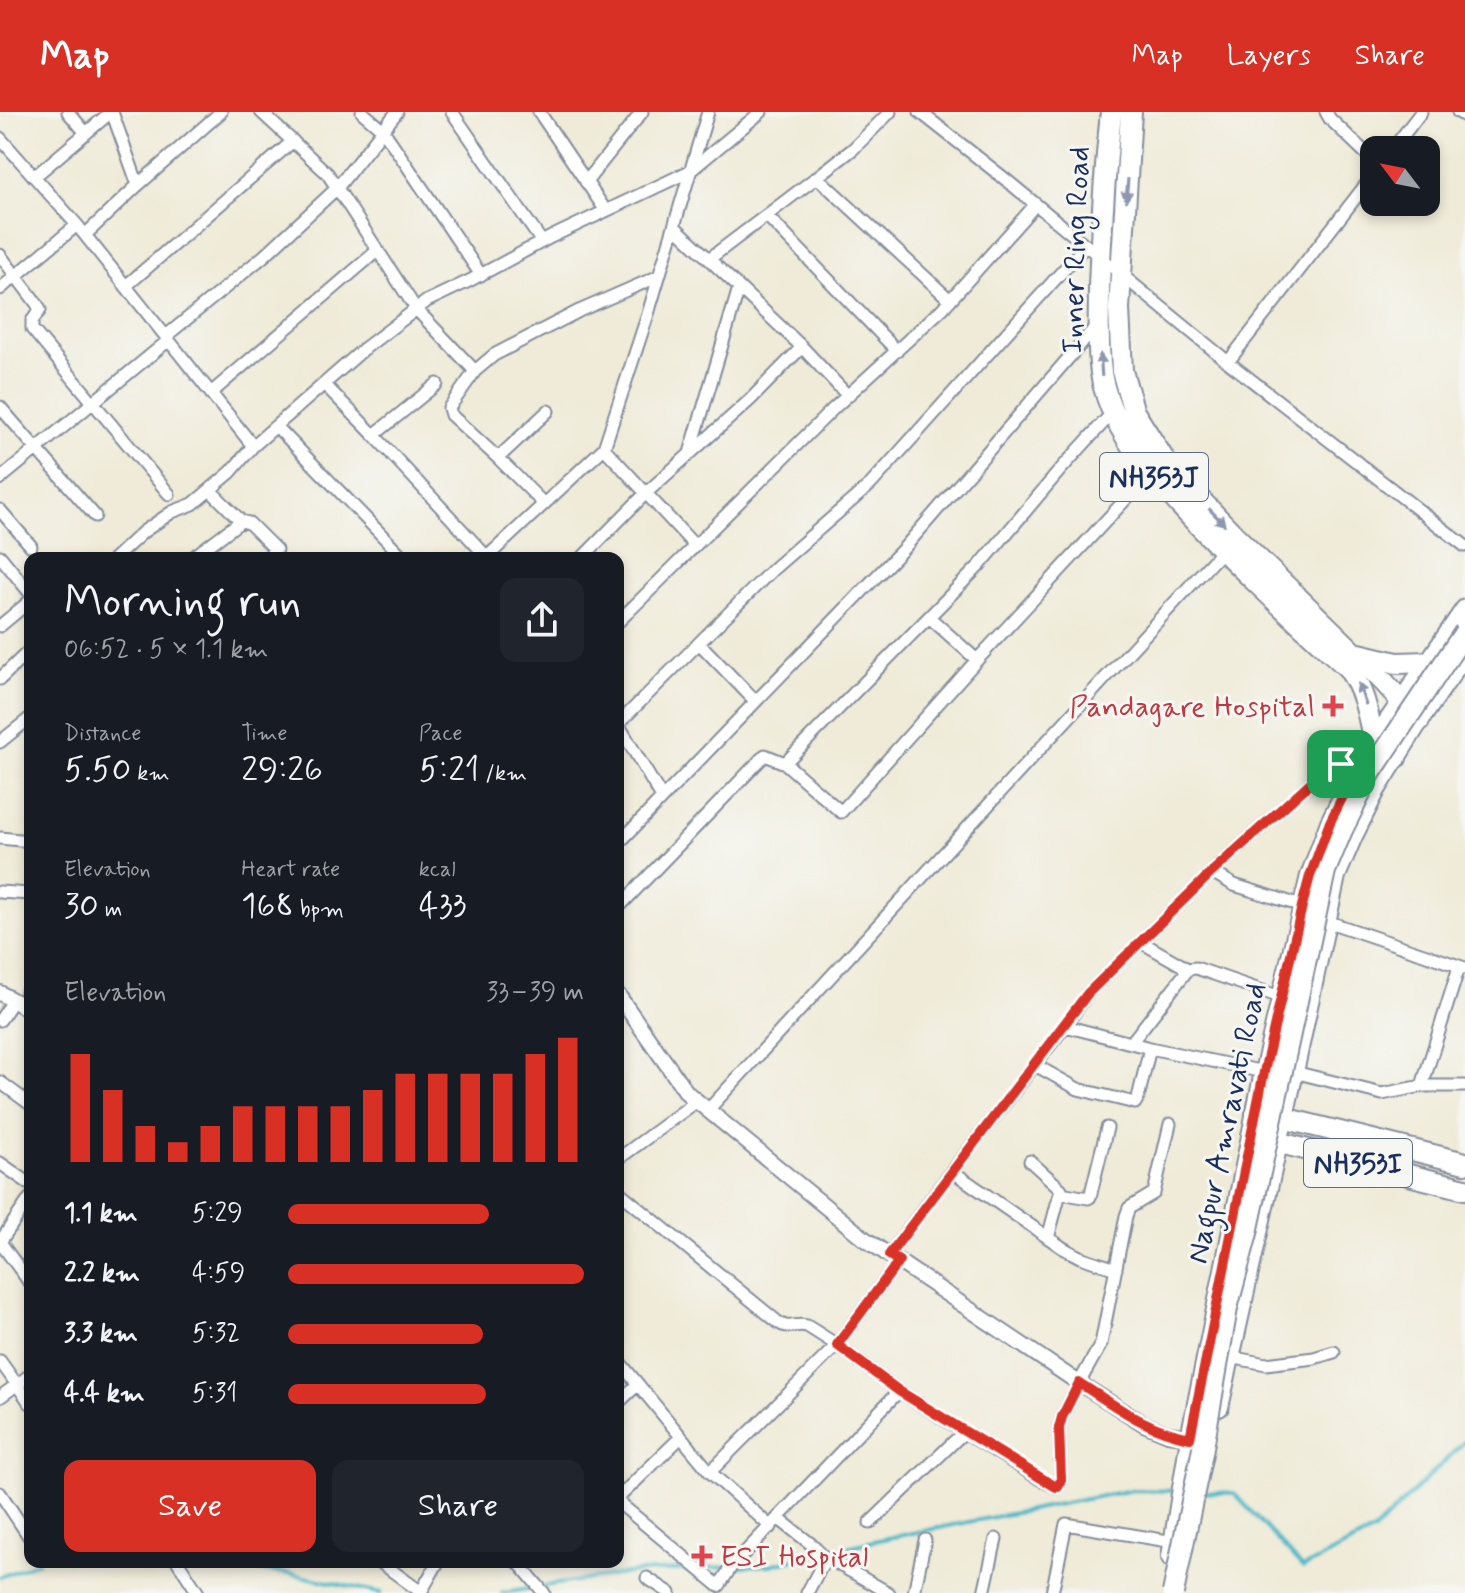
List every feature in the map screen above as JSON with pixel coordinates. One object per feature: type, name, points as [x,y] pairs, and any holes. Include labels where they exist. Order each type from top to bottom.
[{"type":"highway","name":"Inner Ring Road","points":[[1111,112],[1093,251],[1102,379],[1113,412],[1150,473],[1222,551],[1348,668],[1364,698],[1374,743]]},
{"type":"highway","name":"NH353J","points":[[1120,274],[1131,112]]},
{"type":"highway","name":"Inner Ring Road","points":[[1120,274],[1122,371],[1134,412],[1145,432],[1168,466],[1384,682],[1419,721]]},
{"type":"highway","points":[[1173,1593],[1202,1453],[1227,1308],[1247,1233],[1325,871],[1371,772],[1465,632]]},
{"type":"highway","points":[[1355,653],[1397,663],[1429,662]]},
{"type":"highway","points":[[1374,743],[1396,758]]},
{"type":"highway","name":"NH353I","points":[[1256,1114],[1465,1163]]},
{"type":"highway","name":"NH353I","points":[[1252,1136],[1465,1189]]},
{"type":"main road","name":"Nagpur Amravati Road","points":[[1180,1593],[1189,1503],[1184,1480],[1190,1438],[1280,997],[1310,876],[1330,822],[1357,768],[1465,609]]},
{"type":"main road","name":"Nagpur Amravati Road","points":[[1164,1593],[1174,1542],[1189,1503],[1203,1480],[1336,876],[1376,790],[1465,654]]},
{"type":"street","points":[[68,112],[86,133]]},
{"type":"street","points":[[34,177],[112,112],[138,185]]},
{"type":"street","points":[[85,235],[221,112]]},
{"type":"street","points":[[261,112],[327,173],[416,309],[475,371]]},
{"type":"street","points":[[362,112],[383,130],[481,275]]},
{"type":"street","points":[[0,479],[264,256],[337,188],[397,112]]},
{"type":"street","points":[[452,112],[542,242]]},
{"type":"street","points":[[586,182],[642,112]]},
{"type":"street","points":[[121,552],[172,512],[193,504],[231,472],[253,446],[365,348],[427,301],[690,171],[761,112]]},
{"type":"street","points":[[709,259],[853,149],[890,112]]},
{"type":"street","points":[[920,112],[1228,362],[1465,546]]},
{"type":"street","points":[[1326,112],[1360,148]]},
{"type":"street","points":[[1403,136],[1421,112]]},
{"type":"street","points":[[1458,112],[1465,116]]},
{"type":"street","points":[[491,552],[604,448],[659,276],[705,113]]},
{"type":"street","points":[[545,115],[606,211]]},
{"type":"street","points":[[0,138],[77,225],[253,446]]},
{"type":"street","points":[[126,286],[293,141]]},
{"type":"street","points":[[817,177],[950,300]]},
{"type":"street","points":[[1228,362],[1360,192]]},
{"type":"street","points":[[624,616],[950,300],[1036,204]]},
{"type":"street","points":[[767,216],[897,351]]},
{"type":"street","points":[[0,289],[77,225]]},
{"type":"street","points":[[674,226],[802,347],[848,396]]},
{"type":"street","points":[[211,393],[377,251]]},
{"type":"street","points":[[624,718],[773,569],[871,484],[1093,251]]},
{"type":"street","points":[[0,255],[40,310],[32,321],[32,329],[169,494]]},
{"type":"street","points":[[544,504],[451,415],[449,408],[475,371],[494,355],[659,276]]},
{"type":"street","points":[[690,454],[739,288]]},
{"type":"street","points":[[624,838],[905,547],[1099,323]]},
{"type":"street","points":[[588,552],[646,493],[750,400],[802,347]]},
{"type":"street","points":[[324,384],[481,552]]},
{"type":"street","points":[[374,435],[437,384]]},
{"type":"street","points":[[0,407],[95,516]]},
{"type":"street","points":[[498,458],[548,411]]},
{"type":"street","points":[[785,763],[980,565],[1113,412]]},
{"type":"street","points":[[276,426],[395,552]]},
{"type":"street","points":[[604,448],[694,545]]},
{"type":"street","points":[[624,902],[765,755],[785,763],[841,812],[1150,473]]},
{"type":"street","points":[[210,490],[241,521],[249,523],[273,552]]},
{"type":"street","points":[[0,510],[31,546]]},
{"type":"street","points":[[200,552],[241,521]]},
{"type":"street","points":[[624,1155],[702,1105],[1222,551]]},
{"type":"street","points":[[0,556],[24,586]]},
{"type":"street","points":[[0,626],[24,606]]},
{"type":"street","points":[[929,617],[977,660]]},
{"type":"street","points":[[699,643],[755,701]]},
{"type":"street","points":[[0,679],[24,656]]},
{"type":"street","points":[[0,742],[24,722]]},
{"type":"street","points":[[624,734],[662,798]]},
{"type":"street","points":[[710,1472],[837,1345],[952,1171],[1088,993],[1212,872],[1329,767],[1341,764],[1357,768]]},
{"type":"street","points":[[0,838],[24,840]]},
{"type":"street","points":[[1212,872],[1234,885],[1302,906]]},
{"type":"street","points":[[0,892],[24,894]]},
{"type":"street","points":[[1326,921],[1462,968],[1422,1086]]},
{"type":"street","points":[[1141,942],[1186,969],[1196,968],[1280,997]]},
{"type":"street","points":[[1131,1043],[1184,977],[1186,969]]},
{"type":"street","points":[[0,1020],[16,1003]]},
{"type":"street","points":[[624,1004],[687,1093],[865,1239],[1144,1424],[1168,1434],[1211,1439]]},
{"type":"street","points":[[1065,1026],[1264,1072]]},
{"type":"street","points":[[1035,1065],[1078,1089],[1135,1103],[1150,1048]]},
{"type":"street","points":[[1294,1072],[1382,1094],[1422,1086],[1465,1086]]},
{"type":"street","points":[[0,1082],[24,1100]]},
{"type":"street","points":[[624,1196],[779,1323],[789,1328],[807,1326],[899,1391],[1038,1478],[1058,1487],[1061,1480],[1059,1428],[1062,1417],[1101,1344],[1126,1216],[1129,1208],[1154,1193],[1170,1124]]},
{"type":"street","points":[[1061,1193],[1090,1197],[1107,1128]]},
{"type":"street","points":[[1030,1161],[1059,1186],[1061,1193],[1048,1238]]},
{"type":"street","points":[[0,1163],[24,1180]]},
{"type":"street","points":[[952,1171],[1048,1238],[1080,1257],[1116,1269]]},
{"type":"street","points":[[24,1207],[0,1242],[24,1275]]},
{"type":"street","points":[[0,1215],[12,1224]]},
{"type":"street","points":[[1230,1357],[1266,1364],[1314,1358],[1334,1352]]},
{"type":"street","points":[[0,1361],[24,1394]]},
{"type":"street","points":[[624,1367],[710,1472],[775,1523],[811,1544],[826,1559],[884,1592]]},
{"type":"street","points":[[0,1397],[24,1380]]},
{"type":"street","points":[[624,1397],[638,1384]]},
{"type":"street","points":[[624,1505],[717,1589],[731,1567],[899,1391]]},
{"type":"street","points":[[870,1523],[964,1432]]},
{"type":"street","points":[[624,1494],[681,1437]]},
{"type":"street","points":[[0,1493],[24,1529]]},
{"type":"street","points":[[1052,1593],[1066,1524],[1174,1542]]},
{"type":"street","points":[[984,1593],[996,1539]]},
{"type":"street","points":[[914,1593],[925,1540]]},
{"type":"street","points":[[807,1593],[826,1559]]},
{"type":"street","points":[[182,1568],[198,1593]]},
{"type":"street","points":[[388,1568],[421,1592],[435,1568]]},
{"type":"street","points":[[523,1568],[544,1593]]},
{"type":"street","points":[[647,1578],[670,1593]]},
{"type":"waterway","points":[[1199,1492],[1234,1493],[1303,1568],[1374,1531],[1465,1441]]},
{"type":"waterway","points":[[825,1552],[1132,1490],[1178,1491]]},
{"type":"waterway","points":[[702,1568],[770,1565],[816,1554]]},
{"type":"waterway","points":[[0,1577],[24,1568]]},
{"type":"waterway","points":[[237,1568],[291,1574],[381,1593]]},
{"type":"waterway","points":[[544,1586],[638,1572],[694,1569]]},
{"type":"waterway","points":[[502,1593],[535,1588]]},
{"type":"place","name":"Pandagare Hospital","points":[[1333,706]]},
{"type":"place","name":"ESI Hospital","points":[[702,1556]]},
{"type":"route","points":[[1341,764],[1357,768],[1330,822],[1302,906],[1264,1072],[1190,1438],[1168,1434],[1144,1424],[1079,1383],[1059,1428],[1061,1480],[1056,1487],[899,1391],[837,1345],[899,1261],[889,1255],[1088,993],[1212,872],[1319,775],[1329,767],[1341,764]]}]
